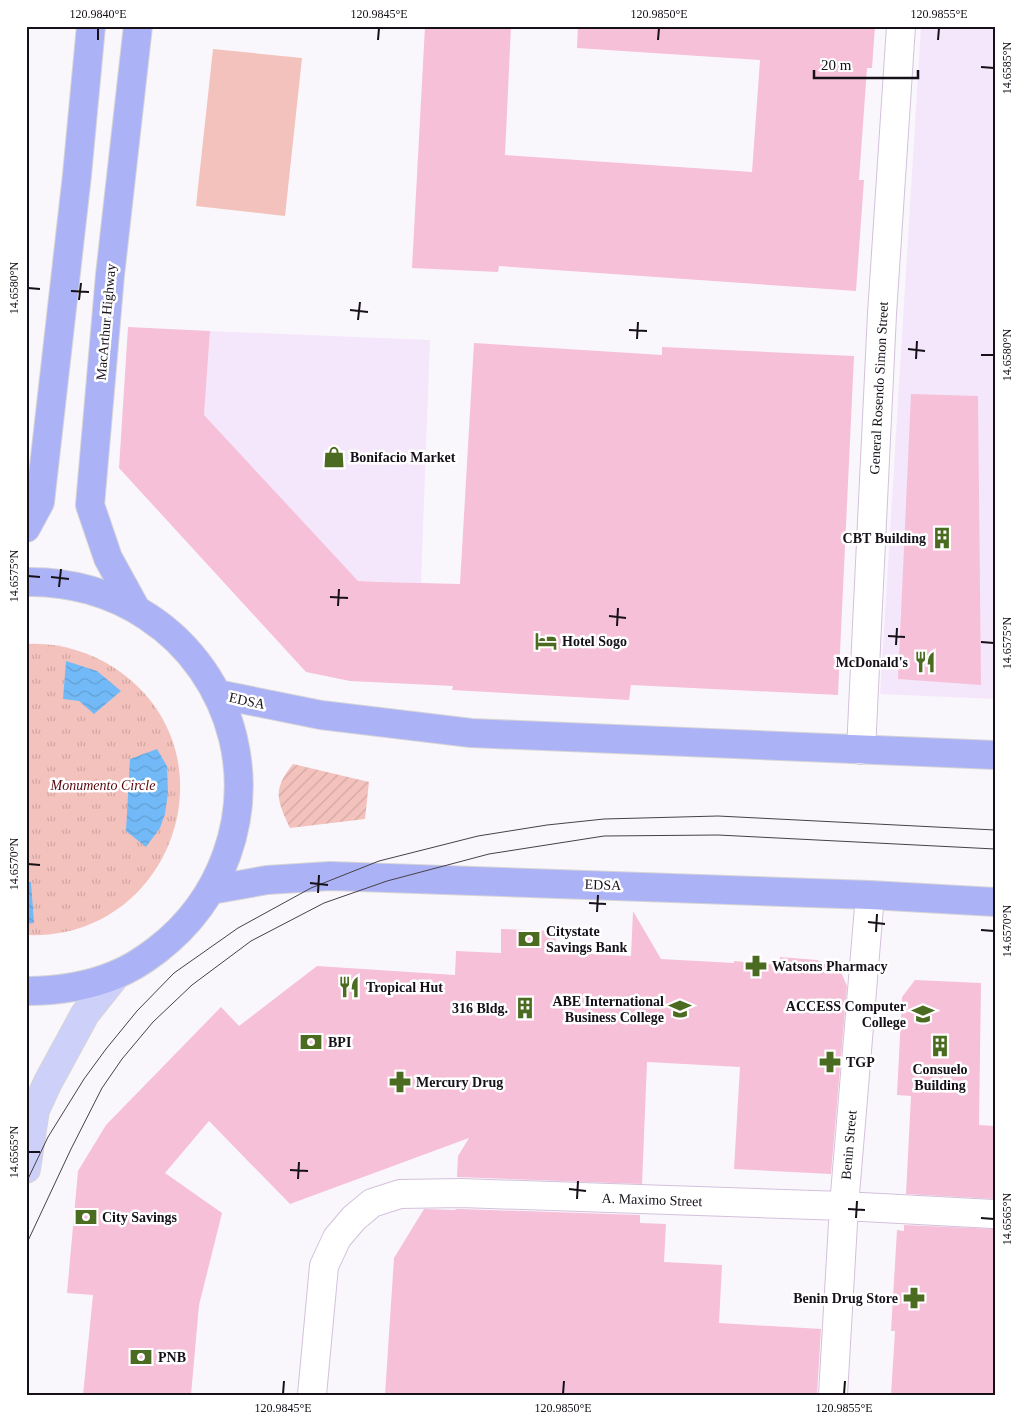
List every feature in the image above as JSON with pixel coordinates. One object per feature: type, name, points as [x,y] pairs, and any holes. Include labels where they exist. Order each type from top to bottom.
[{"type":"highway","points":[[26,528],[40,502],[77,175],[91,26]]},
{"type":"highway","name":"MacArthur Highway","points":[[136,609],[108,558],[90,505],[110,275],[138,26]]},
{"type":"highway","points":[[26,582],[42,581],[75,586],[106,595],[136,609],[161,625],[183,645],[202,668],[217,694],[229,722],[237,756],[240,791],[236,825],[226,859],[211,890],[193,917],[170,940],[145,959],[116,975],[77,987],[54,991],[26,991]]},
{"type":"highway","name":"EDSA","points":[[217,694],[321,715],[471,734],[995,755]]},
{"type":"highway","name":"EDSA","points":[[211,890],[267,880],[330,876],[870,895],[995,902]]},
{"type":"main road","points":[[26,1169],[35,1110],[85,1014],[116,975]]},
{"type":"street","name":"General Rosendo Simon Street","points":[[861,750],[882,314],[901,26]]},
{"type":"street","name":"Benin Street","points":[[833,1395],[844,1206],[870,895]]},
{"type":"street","name":"A. Maximo Street","points":[[312,1395],[324,1266],[337,1238],[354,1218],[372,1203],[400,1194],[462,1193],[844,1206],[993,1214]]},
{"type":"shaded area","points":[[921,26],[995,26],[995,699],[880,694]]},
{"type":"shaded area","name":"Bonifacio Market","points":[[210,331],[430,340],[421,583],[357,581],[204,415]]},
{"type":"green space","points":[[213,49],[302,58],[285,216],[196,206]]},
{"type":"green space","name":"Monumento Circle","points":[[26,644],[49,644],[93,656],[113,667],[152,702],[174,744],[180,789],[173,834],[152,874],[120,907],[78,929],[26,935]]},
{"type":"green space","points":[[293,764],[369,782],[365,819],[290,828],[282,810],[279,788],[286,773]]},
{"type":"water","points":[[66,661],[97,671],[121,691],[94,714],[79,701],[63,699]]},
{"type":"water","points":[[157,749],[167,766],[168,793],[165,814],[160,828],[146,847],[126,831],[130,759]]},
{"type":"water","points":[[26,882],[31,882],[34,923],[26,924]]},
{"type":"building","points":[[425,26],[511,26],[505,155],[752,172],[760,60],[577,48],[578,26],[875,26],[872,68],[867,68],[859,180],[864,180],[856,291],[499,266],[498,272],[412,268]]},
{"type":"building","points":[[128,327],[210,331],[204,415],[358,581],[381,582],[460,584],[474,343],[662,355],[662,347],[854,356],[838,695],[631,685],[629,700],[452,690],[453,686],[350,681],[306,672],[119,468]]},
{"type":"building","name":"CBT Building","points":[[911,394],[978,396],[981,685],[898,679]]},
{"type":"building","points":[[633,911],[661,959],[734,963],[734,961],[779,965],[780,957],[817,960],[840,970],[847,986],[831,1174],[734,1169],[740,1067],[647,1062],[642,1184],[457,1177],[458,1156],[469,1138],[290,1204],[209,1121],[165,1173],[222,1213],[199,1305],[191,1395],[83,1395],[93,1295],[67,1293],[78,1171],[106,1125],[221,1007],[239,1026],[317,966],[455,975],[456,951],[501,953],[501,929],[556,931],[555,952],[631,956]]},
{"type":"building","points":[[915,980],[981,983],[979,1125],[995,1126],[995,1199],[906,1194],[911,1096],[897,1095],[902,997]]},
{"type":"building","points":[[424,1209],[640,1215],[640,1223],[666,1224],[664,1262],[722,1265],[719,1323],[821,1329],[817,1395],[385,1395],[394,1258]]},
{"type":"building","points":[[904,1225],[995,1229],[995,1395],[891,1395],[895,1331],[891,1331],[897,1230],[904,1231]]},
{"type":"tram line","points":[[26,1183],[48,1137],[84,1079],[137,1011],[174,973],[238,928],[311,888],[379,861],[478,836],[547,825],[604,819],[718,816],[995,830]]},
{"type":"tram line","points":[[26,1245],[102,1088],[122,1059],[153,1022],[192,985],[251,941],[324,903],[387,881],[489,854],[604,836],[718,835],[995,849]]},
{"type":"place","name":"Bonifacio Market","points":[[334,457]]},
{"type":"place","name":"CBT Building","points":[[942,538]]},
{"type":"place","name":"Hotel Sogo","points":[[546,641]]},
{"type":"place","name":"McDonald's","points":[[925,662]]},
{"type":"place","name":"Citystate Savings Bank","points":[[529,939]]},
{"type":"place","name":"Watsons Pharmacy","points":[[756,966]]},
{"type":"place","name":"Tropical Hut","points":[[349,987]]},
{"type":"place","name":"316 Bldg.","points":[[525,1008]]},
{"type":"place","name":"ABE International Business College","points":[[680,1009]]},
{"type":"place","name":"ACCESS Computer College","points":[[923,1014]]},
{"type":"place","name":"BPI","points":[[311,1042]]},
{"type":"place","name":"Consuelo Building","points":[[940,1046]]},
{"type":"place","name":"TGP","points":[[830,1062]]},
{"type":"place","name":"Mercury Drug","points":[[400,1082]]},
{"type":"place","name":"City Savings","points":[[86,1217]]},
{"type":"place","name":"Benin Drug Store","points":[[914,1298]]},
{"type":"place","name":"PNB","points":[[141,1357]]}]
